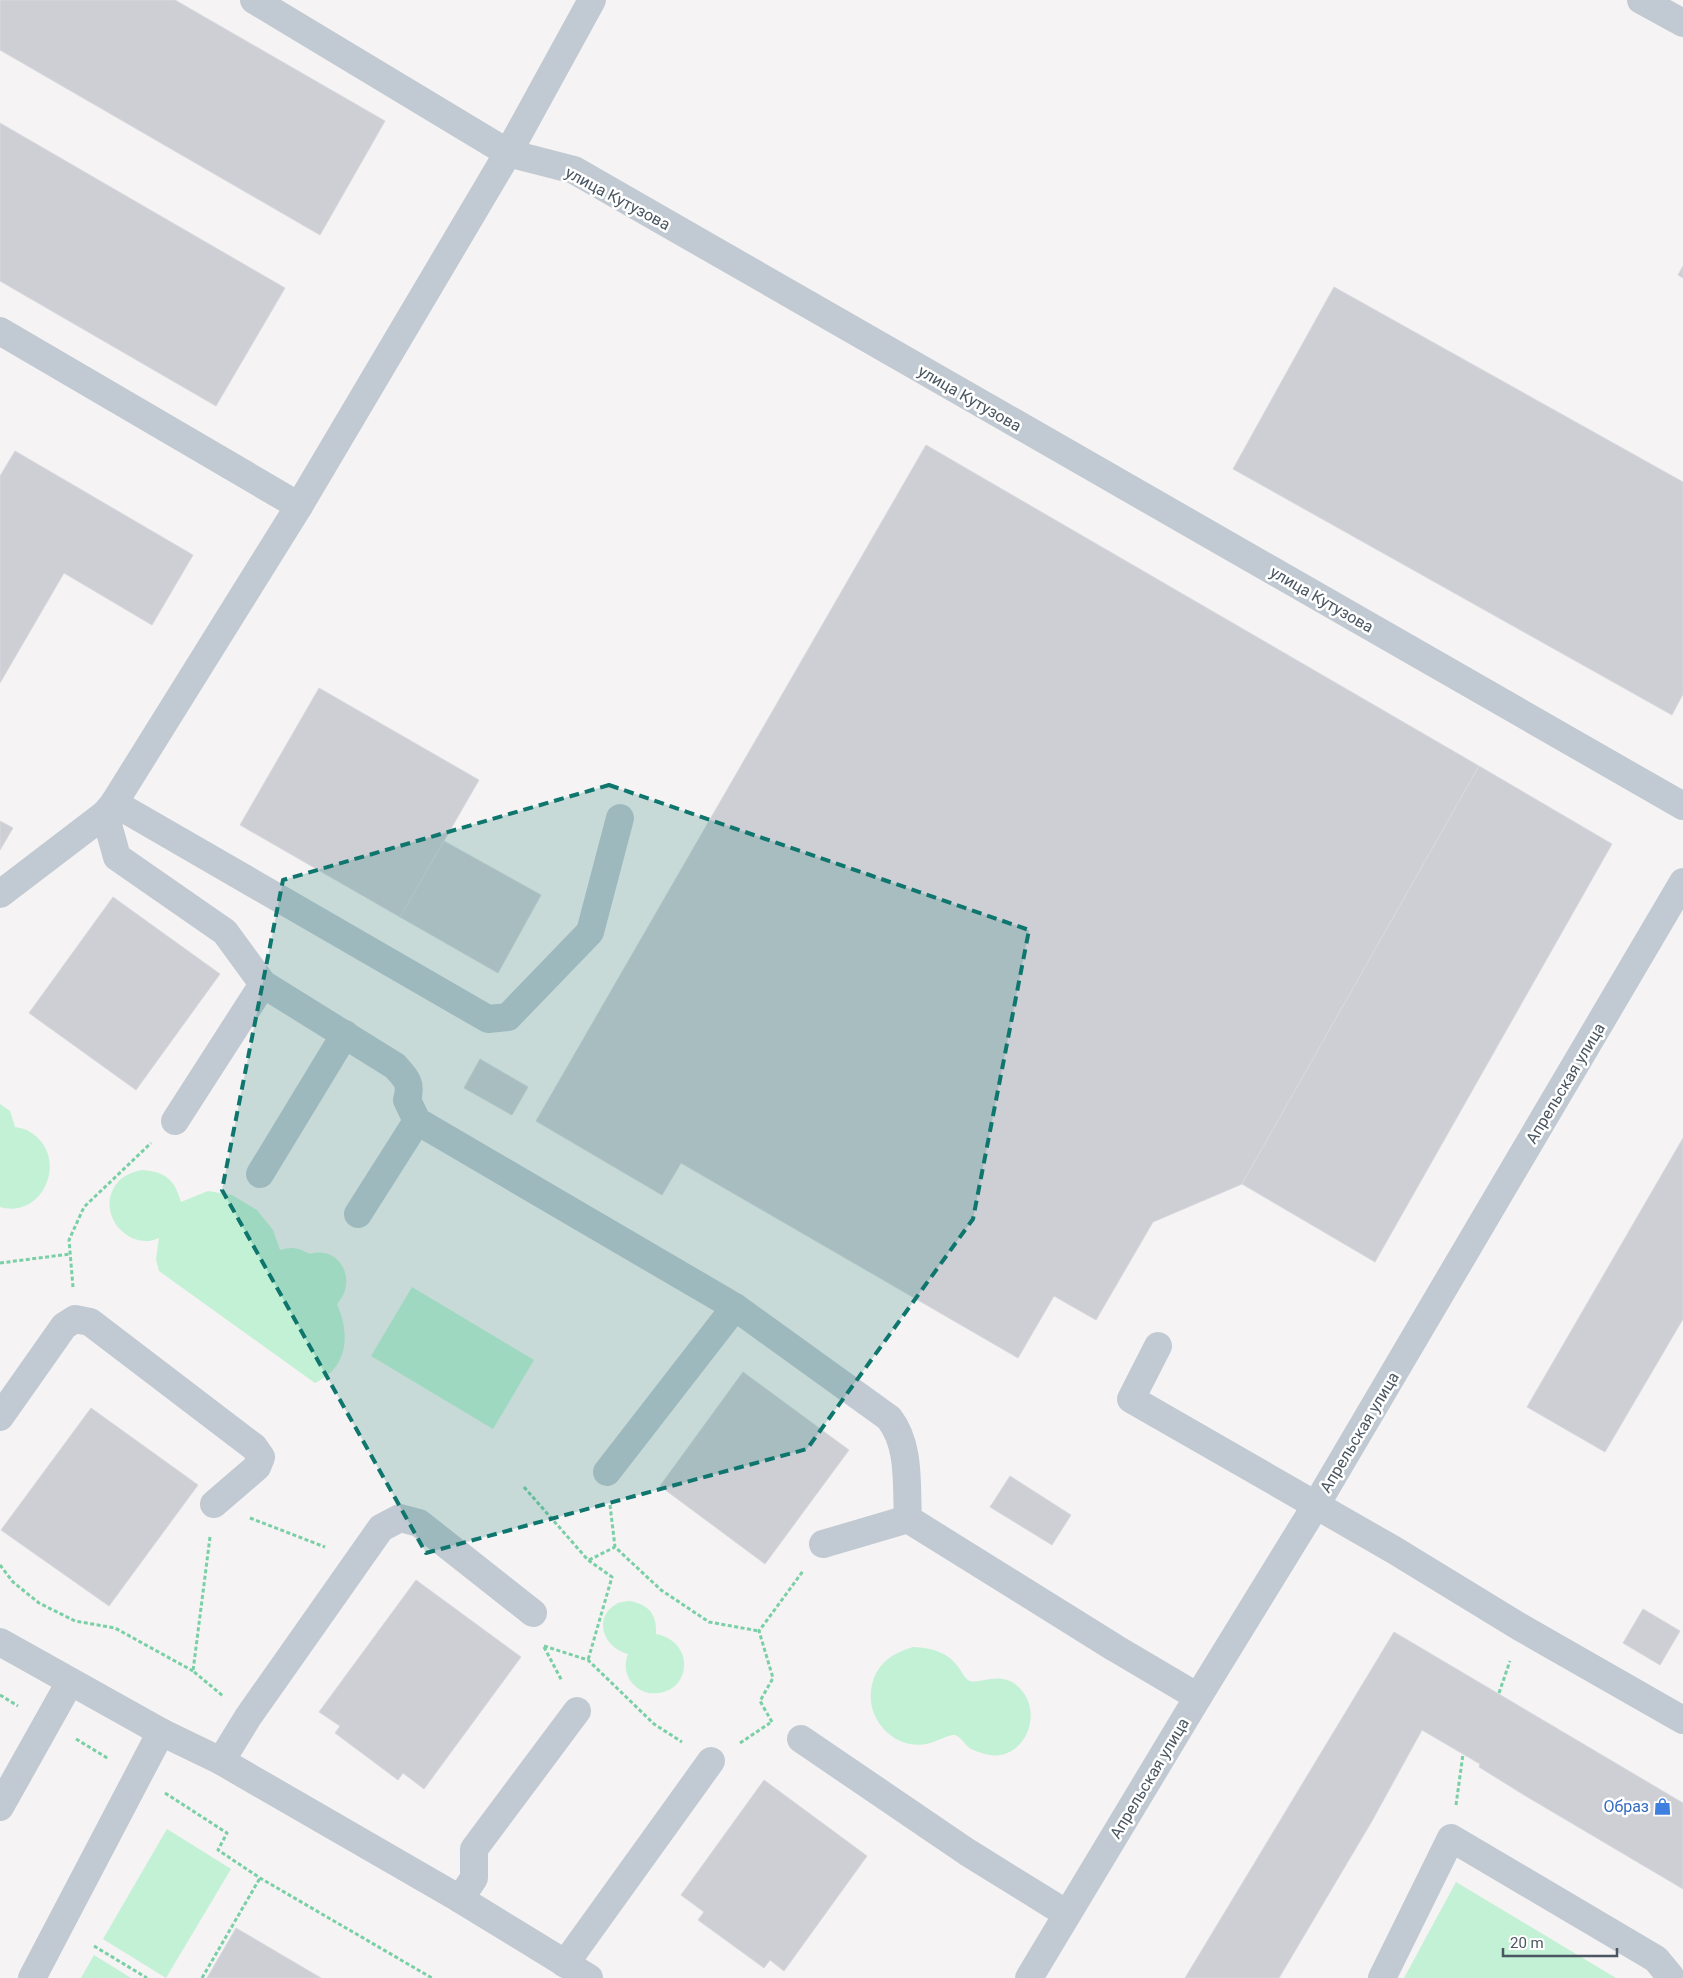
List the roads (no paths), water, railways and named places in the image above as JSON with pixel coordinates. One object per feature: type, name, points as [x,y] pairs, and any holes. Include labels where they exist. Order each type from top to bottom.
[{"type":"street","name":"улица Кутузова","points":[[254,0],[508,153],[574,170],[1683,806]]},
{"type":"street","points":[[0,894],[110,809],[299,506],[508,153],[592,0]]},
{"type":"street","points":[[1641,0],[1683,23]]},
{"type":"street","points":[[0,331],[299,506]]},
{"type":"street","points":[[110,809],[488,1019],[508,1017],[590,932],[620,818]]},
{"type":"street","points":[[110,809],[117,857],[225,932],[263,984],[346,1034],[394,1066],[406,1077],[410,1089],[406,1100],[417,1121],[735,1307],[890,1418],[898,1429],[904,1448],[908,1519]]},
{"type":"street","name":"Апрельская улица","points":[[1030,1978],[1198,1697],[1316,1505],[1683,882]]},
{"type":"street","points":[[175,1120],[263,984]]},
{"type":"street","points":[[260,1174],[346,1034]]},
{"type":"street","points":[[358,1214],[417,1121]]},
{"type":"street","points":[[607,1472],[735,1307]]},
{"type":"street","points":[[0,1417],[64,1326],[75,1318],[90,1322],[254,1447],[261,1457],[257,1467],[214,1504]]},
{"type":"street","points":[[1158,1346],[1131,1399],[1394,1550],[1520,1627],[1683,1720]]},
{"type":"street","points":[[221,1761],[248,1717],[381,1528],[400,1518],[419,1523],[533,1613]]},
{"type":"street","points":[[823,1544],[908,1519],[1107,1643],[1198,1697]]},
{"type":"street","points":[[0,1642],[161,1732],[221,1761],[460,1899],[589,1978]]},
{"type":"street","points":[[0,1807],[7,1778],[70,1682]]},
{"type":"street","points":[[460,1899],[474,1878],[474,1849],[577,1711]]},
{"type":"street","points":[[32,1978],[161,1732]]},
{"type":"street","points":[[801,1739],[967,1852],[1067,1914]]},
{"type":"street","points":[[565,1964],[711,1761]]},
{"type":"street","points":[[1382,1978],[1451,1838],[1656,1959],[1670,1976],[1669,1978]]},
{"type":"place","name":"Образ","points":[[1663,1806]]}]
